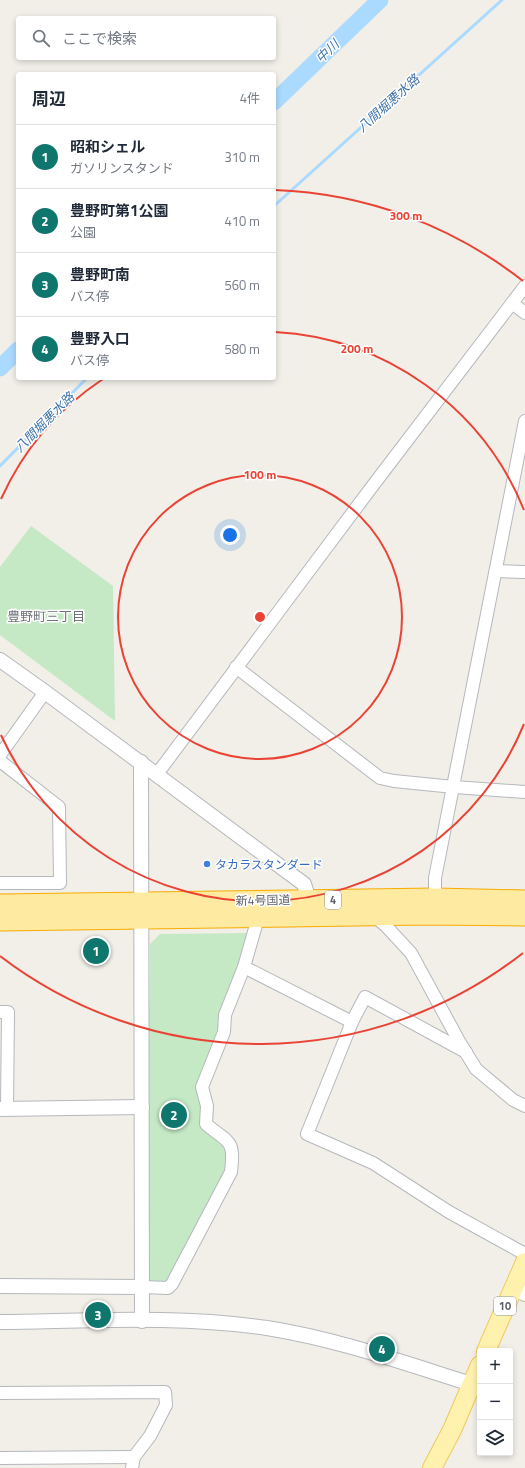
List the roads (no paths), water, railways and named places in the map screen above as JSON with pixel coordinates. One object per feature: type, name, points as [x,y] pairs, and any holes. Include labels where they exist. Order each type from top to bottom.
[{"type":"highway","name":"新4号国道","points":[[0,921],[141,910],[309,900],[435,898],[525,900]]},
{"type":"highway","name":"新4号国道","points":[[0,904],[141,910],[258,918],[525,916]]},
{"type":"main road","name":"10","points":[[488,1348],[519,1291],[525,1262]]},
{"type":"main road","points":[[432,1468],[452,1430],[477,1371]]},
{"type":"street","points":[[157,774],[236,667],[525,286]]},
{"type":"street","points":[[512,303],[525,313]]},
{"type":"street","points":[[435,898],[435,878],[525,421]]},
{"type":"street","points":[[496,572],[525,572]]},
{"type":"street","points":[[0,660],[157,774],[304,884],[309,900]]},
{"type":"street","points":[[236,667],[380,778],[394,781],[454,787],[525,792]]},
{"type":"street","points":[[0,755],[45,692]]},
{"type":"street","points":[[0,761],[59,807],[60,883],[0,883]]},
{"type":"street","points":[[140,762],[142,1321]]},
{"type":"street","points":[[374,916],[386,926],[411,953],[476,1069],[513,1100],[525,1106]]},
{"type":"street","points":[[0,1286],[168,1288],[172,1284],[231,1172],[233,1152],[230,1142],[206,1124],[207,1106],[202,1088],[224,1032],[225,1015],[244,967],[258,918]]},
{"type":"street","points":[[244,967],[352,1022]]},
{"type":"street","points":[[466,1052],[365,997],[352,1022],[307,1134],[373,1163],[449,1212],[525,1254]]},
{"type":"street","points":[[0,1012],[8,1012],[3,1109],[142,1107]]},
{"type":"street","points":[[0,1322],[142,1321],[228,1324],[296,1333],[360,1348],[471,1384]]},
{"type":"street","points":[[0,1393],[165,1392],[166,1405],[150,1436],[133,1462],[65,1463],[0,1458]]},
{"type":"waterway","name":"中川","points":[[276,100],[380,0]]},
{"type":"waterway","name":"八間堀悪水路","points":[[276,204],[502,0]]},
{"type":"waterway","name":"中川","points":[[0,368],[16,352]]},
{"type":"waterway","name":"八間堀悪水路","points":[[0,466],[85,380]]},
{"type":"place","name":"タカラスタンダード","points":[[207,864]]},
{"type":"place","name":"昭和シェル","points":[[96,951]]},
{"type":"place","name":"豊野町第1公園","points":[[174,1115]]},
{"type":"place","name":"豊野町南","points":[[98,1315]]},
{"type":"place","name":"豊野入口","points":[[382,1349]]},
{"type":"district","name":"豊野町三丁目","points":[[46,616]]}]
